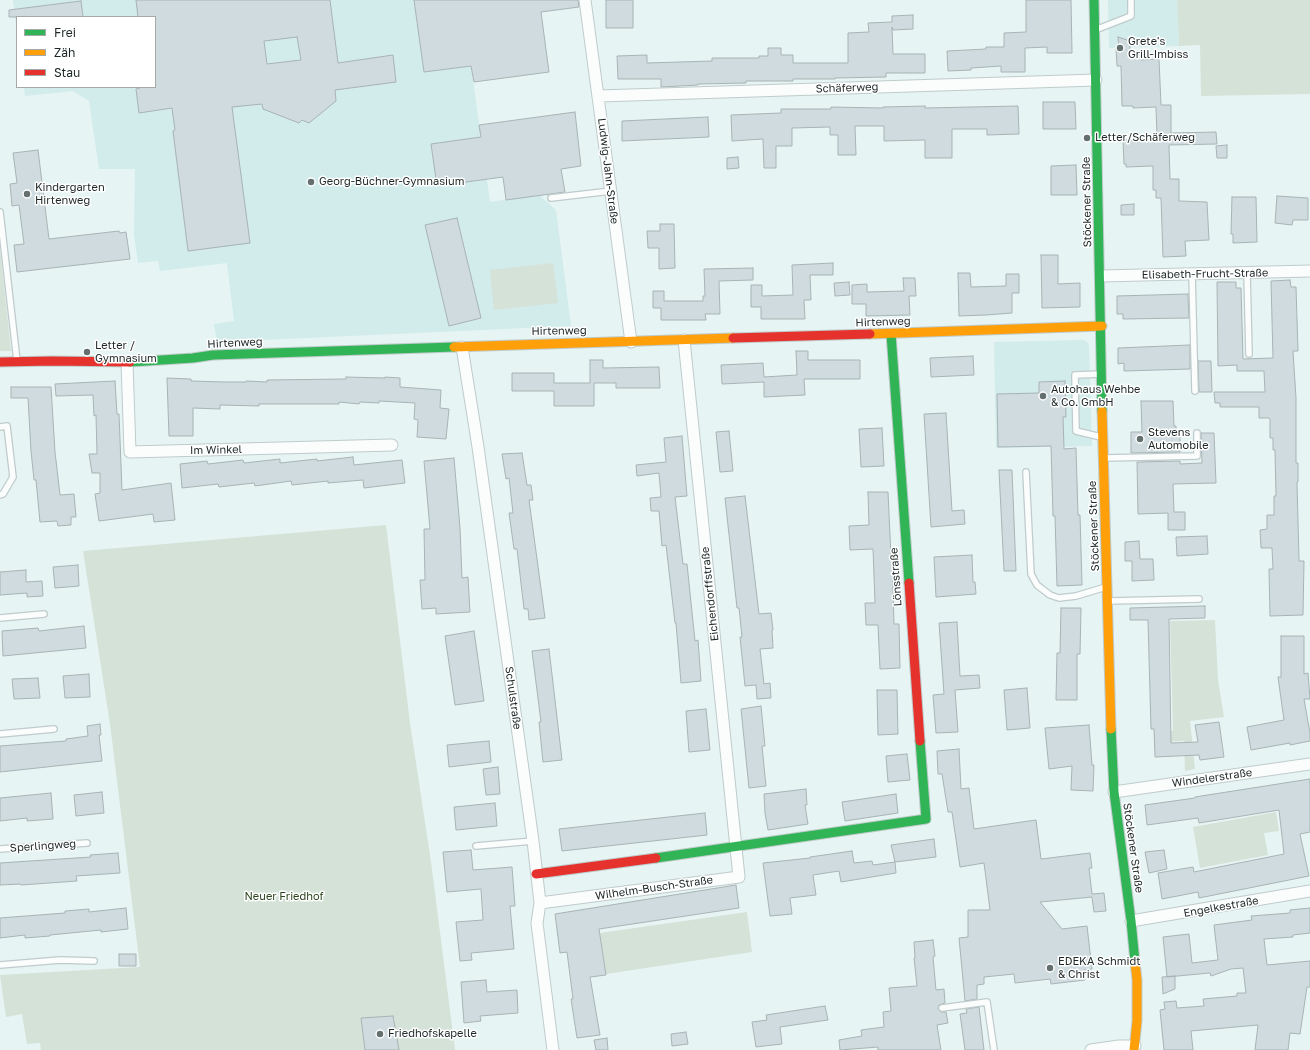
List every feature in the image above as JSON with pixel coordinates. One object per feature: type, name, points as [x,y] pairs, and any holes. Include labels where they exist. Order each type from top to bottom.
[{"type":"street","name":"Ludwig-Jahn-Straße","points":[[586,0],[631,342]]},
{"type":"street","name":"Stöckener Straße","points":[[1094,0],[1101,276],[1103,437],[1114,792],[1131,921],[1137,980],[1137,1021],[1135,1048]]},
{"type":"street","name":"Schäferweg","points":[[599,96],[1096,80]]},
{"type":"street","name":"Elisabeth-Frucht-Straße","points":[[1101,276],[1310,271]]},
{"type":"street","name":"Hirtenweg","points":[[0,362],[127,362],[193,358],[213,355],[1102,326]]},
{"type":"street","name":"Lönsstraße","points":[[735,847],[926,820],[891,334]]},
{"type":"street","name":"Eichendorffstraße","points":[[684,340],[735,847]]},
{"type":"street","name":"Schulstraße","points":[[462,347],[478,447],[533,841],[540,903],[538,923],[553,1050]]},
{"type":"street","name":"Im Winkel","points":[[127,362],[130,452],[392,445]]},
{"type":"street","name":"Windelerstraße","points":[[1114,792],[1310,764]]},
{"type":"street","points":[[536,874],[735,847]]},
{"type":"street","name":"Wilhelm-Busch-Straße","points":[[540,903],[739,877],[735,847]]},
{"type":"street","name":"Engelkestraße","points":[[1131,921],[1310,891]]},
{"type":"street","points":[[1091,1050],[1119,1046],[1135,1048]]},
{"type":"lane","points":[[1095,30],[1131,16],[1131,0]]},
{"type":"lane","points":[[551,198],[611,191]]},
{"type":"lane","points":[[0,212],[17,362]]},
{"type":"lane","points":[[1247,273],[1249,354]]},
{"type":"lane","points":[[1192,274],[1195,391]]},
{"type":"lane","points":[[1102,374],[1074,375],[1076,432],[1103,437]]},
{"type":"lane","points":[[0,427],[7,426],[14,476],[3,494],[0,494]]},
{"type":"lane","points":[[1104,458],[1197,456],[1197,433]]},
{"type":"lane","points":[[1026,472],[1031,574],[1037,585],[1050,595],[1059,598],[1076,596],[1107,586]]},
{"type":"lane","points":[[1108,601],[1199,599]]},
{"type":"lane","points":[[0,618],[44,614]]},
{"type":"lane","points":[[0,734],[54,729]]},
{"type":"lane","points":[[476,846],[533,841]]},
{"type":"lane","name":"Sperlingweg","points":[[0,849],[86,843]]},
{"type":"lane","points":[[0,965],[60,960],[94,961]]},
{"type":"lane","points":[[942,1008],[987,1002],[994,1050]]},
{"type":"shaded area","name":"Georg-Büchner-Gymnasium","points":[[13,0],[414,0],[424,72],[471,66],[490,202],[539,195],[556,210],[571,326],[217,342],[214,324],[234,321],[227,263],[160,271],[158,261],[138,263],[134,235],[135,169],[99,169],[89,101],[73,91],[25,96],[24,88],[156,88],[156,16],[16,16],[16,26]]},
{"type":"shaded area","points":[[1108,0],[1177,0],[1179,46],[1109,48]]},
{"type":"shaded area","name":"Autohaus Wehbe & Co. GmbH","points":[[1084,340],[1088,343],[1089,347],[1092,446],[996,448],[994,342]]},
{"type":"green space","points":[[1177,0],[1310,0],[1310,94],[1201,96],[1200,45],[1179,46]]},
{"type":"green space","points":[[0,248],[11,351],[0,351]]},
{"type":"green space","points":[[553,263],[558,303],[494,310],[490,270]]},
{"type":"green space","name":"Neuer Friedhof","points":[[386,525],[410,723],[431,862],[455,1050],[41,1050],[40,1043],[27,1044],[22,1014],[6,1017],[0,975],[140,967],[110,724],[83,551]]},
{"type":"green space","points":[[1215,620],[1218,680],[1224,717],[1190,721],[1195,769],[1185,771],[1184,741],[1154,742],[1154,731],[1173,731],[1170,621]]},
{"type":"green space","points":[[1276,812],[1279,831],[1264,833],[1268,855],[1200,868],[1193,827]]},
{"type":"green space","points":[[747,912],[752,952],[606,974],[600,933]]},
{"type":"building","points":[[136,0],[330,0],[338,63],[393,55],[396,82],[335,90],[336,101],[309,123],[302,120],[299,123],[263,109],[262,104],[232,107],[250,243],[188,251],[173,131],[175,130],[172,108],[139,113],[136,89],[156,88],[156,16],[138,16]],"holes":[[[297,37],[301,60],[267,64],[264,41]]]},
{"type":"building","points":[[414,0],[578,0],[579,7],[541,12],[549,72],[474,82],[471,66],[424,72]]},
{"type":"building","points":[[606,0],[633,0],[633,28],[606,28]]},
{"type":"building","points":[[1026,0],[1071,0],[1072,53],[1047,53],[1047,47],[1025,48],[1025,72],[1001,72],[1001,66],[948,71],[947,51],[986,49],[986,47],[1004,47],[1004,33],[1026,32]]},
{"type":"building","points":[[81,1],[83,16],[9,17],[9,10]]},
{"type":"building","points":[[913,15],[913,29],[893,30],[892,27],[893,54],[925,54],[925,73],[886,73],[886,77],[793,79],[793,81],[746,81],[746,83],[698,84],[661,87],[661,79],[618,79],[617,56],[647,55],[647,63],[712,61],[712,58],[759,58],[759,56],[768,56],[768,48],[781,48],[781,55],[793,55],[793,63],[848,63],[848,33],[869,32],[868,23],[892,22],[892,16]]},
{"type":"building","points":[[1118,37],[1130,41],[1130,52],[1140,52],[1141,60],[1159,59],[1161,105],[1171,105],[1171,133],[1216,132],[1217,144],[1169,145],[1170,179],[1179,179],[1179,201],[1207,202],[1209,240],[1185,241],[1186,256],[1163,257],[1161,198],[1156,198],[1156,190],[1153,190],[1153,166],[1126,167],[1126,164],[1124,164],[1123,140],[1143,140],[1143,136],[1157,136],[1156,107],[1133,108],[1133,106],[1122,106],[1121,66],[1117,66],[1116,48],[1119,48]]},
{"type":"building","points":[[1043,102],[1075,102],[1076,129],[1043,129]]},
{"type":"building","points":[[925,106],[925,108],[1018,106],[1019,134],[987,135],[987,129],[952,129],[952,158],[925,158],[925,140],[884,141],[884,126],[855,126],[856,155],[838,155],[838,135],[830,135],[830,127],[792,128],[792,146],[776,146],[776,168],[764,168],[763,139],[732,141],[731,115],[781,113],[781,109]]},
{"type":"building","points":[[575,112],[581,166],[561,169],[565,192],[506,200],[503,177],[437,186],[431,144],[481,137],[479,125]]},
{"type":"building","points":[[708,117],[709,137],[622,141],[622,121]]},
{"type":"building","points":[[1227,145],[1227,158],[1217,158],[1216,146]]},
{"type":"building","points":[[38,150],[49,239],[119,231],[120,233],[126,232],[130,259],[17,272],[14,245],[24,244],[19,205],[12,206],[10,184],[17,183],[13,153]]},
{"type":"building","points":[[738,157],[739,168],[727,169],[727,158]]},
{"type":"building","points":[[1076,165],[1077,195],[1051,195],[1051,166]]},
{"type":"building","points":[[1277,196],[1308,198],[1308,220],[1293,220],[1292,225],[1275,223]]},
{"type":"building","points":[[1232,197],[1256,197],[1257,242],[1233,243],[1233,234],[1231,234]]},
{"type":"building","points":[[1134,204],[1134,215],[1121,215],[1121,205]]},
{"type":"building","points":[[457,218],[481,318],[449,326],[425,225]]},
{"type":"building","points":[[660,224],[674,224],[675,268],[659,269],[659,248],[648,248],[647,231],[660,231]]},
{"type":"building","points":[[1041,255],[1058,255],[1058,284],[1080,283],[1080,307],[1042,308]]},
{"type":"building","points":[[833,263],[833,275],[810,275],[811,300],[804,300],[805,319],[761,319],[761,307],[751,307],[751,285],[762,285],[762,296],[793,295],[792,265]]},
{"type":"building","points":[[753,268],[753,280],[719,281],[720,314],[705,314],[706,320],[661,320],[661,308],[653,308],[653,291],[664,291],[664,301],[703,301],[703,296],[705,296],[704,269]]},
{"type":"building","points":[[958,273],[970,273],[971,287],[1006,286],[1006,274],[1019,274],[1019,293],[1012,293],[1012,313],[959,316]]},
{"type":"building","points":[[903,278],[915,278],[916,296],[909,296],[910,315],[866,316],[866,304],[852,304],[852,285],[867,284],[867,292],[904,291]]},
{"type":"building","points":[[1290,280],[1291,287],[1296,287],[1298,351],[1293,351],[1296,398],[1296,463],[1298,463],[1299,561],[1304,561],[1303,615],[1270,616],[1269,569],[1273,569],[1272,548],[1261,548],[1260,530],[1267,529],[1267,515],[1274,515],[1274,496],[1276,496],[1275,450],[1273,450],[1273,438],[1270,438],[1270,419],[1259,418],[1259,407],[1220,407],[1220,403],[1215,403],[1214,392],[1265,392],[1264,371],[1237,371],[1237,365],[1218,366],[1217,282],[1236,282],[1236,288],[1241,288],[1243,359],[1273,358],[1271,281]]},
{"type":"building","points":[[849,282],[850,295],[835,296],[834,283]]},
{"type":"building","points":[[1188,294],[1189,318],[1123,319],[1123,314],[1117,314],[1117,296]]},
{"type":"building","points":[[1190,345],[1190,369],[1124,371],[1124,363],[1118,364],[1118,348]]},
{"type":"building","points":[[796,351],[808,351],[808,360],[860,360],[860,379],[804,379],[805,395],[764,397],[764,382],[722,384],[721,365],[763,363],[764,377],[797,375]]},
{"type":"building","points":[[973,356],[974,375],[931,377],[930,358]]},
{"type":"building","points":[[590,360],[603,360],[603,368],[659,367],[660,388],[616,388],[616,383],[594,383],[594,406],[554,406],[554,391],[512,391],[512,373],[554,373],[554,383],[590,383]]},
{"type":"building","points":[[1198,361],[1211,361],[1212,392],[1199,392]]},
{"type":"building","points":[[346,377],[400,378],[400,387],[441,390],[440,408],[449,409],[446,439],[417,437],[418,420],[414,419],[415,403],[379,401],[379,403],[360,402],[359,404],[339,402],[339,404],[259,404],[259,406],[220,405],[220,409],[193,408],[193,436],[169,436],[167,378],[191,379],[191,381],[267,382],[267,380],[346,379]]},
{"type":"building","points":[[115,381],[117,414],[119,414],[122,490],[171,483],[175,520],[154,522],[153,514],[99,521],[95,494],[100,493],[100,473],[92,473],[89,454],[97,454],[96,415],[94,416],[93,395],[56,396],[55,384]]},
{"type":"building","points":[[1065,381],[1066,417],[1063,417],[1064,449],[1076,448],[1082,585],[1057,586],[1051,446],[998,447],[997,394],[1039,393],[1039,382]]},
{"type":"building","points":[[11,387],[51,387],[55,452],[60,495],[74,494],[76,517],[71,517],[71,525],[58,526],[57,521],[40,522],[36,480],[34,480],[31,451],[28,398],[11,398]]},
{"type":"building","points":[[1141,401],[1173,401],[1174,426],[1176,426],[1176,431],[1180,431],[1180,452],[1131,453],[1131,432],[1142,432]]},
{"type":"building","points":[[946,413],[952,511],[964,510],[965,524],[931,527],[924,414]]},
{"type":"building","points":[[882,428],[884,466],[861,467],[859,429]]},
{"type":"building","points":[[729,431],[733,471],[720,472],[716,432]]},
{"type":"building","points":[[1201,433],[1214,433],[1216,483],[1173,484],[1174,512],[1185,512],[1185,530],[1168,530],[1168,513],[1138,514],[1137,462],[1180,461],[1180,464],[1202,463]]},
{"type":"building","points":[[682,436],[687,496],[675,497],[683,564],[687,564],[695,641],[698,640],[701,681],[681,683],[676,623],[666,545],[662,546],[659,511],[651,511],[650,498],[661,497],[659,473],[637,476],[636,465],[666,462],[664,438]]},
{"type":"building","points":[[522,453],[527,485],[531,485],[533,500],[529,500],[545,618],[529,620],[528,609],[524,609],[517,549],[514,549],[509,513],[513,513],[509,478],[506,479],[502,454]]},
{"type":"building","points":[[353,457],[354,465],[402,460],[405,483],[364,488],[363,480],[328,483],[328,481],[292,485],[291,481],[255,486],[254,483],[219,487],[218,484],[182,488],[180,464],[207,461],[208,464],[243,460],[244,463],[280,459],[280,463]]},
{"type":"building","points":[[454,458],[460,528],[462,578],[468,577],[470,612],[436,614],[436,608],[422,609],[420,580],[425,580],[424,529],[430,529],[424,461]]},
{"type":"building","points":[[999,470],[1012,470],[1016,571],[1004,571]]},
{"type":"building","points":[[868,492],[888,492],[894,624],[899,624],[900,668],[880,669],[878,625],[866,625],[865,603],[875,603],[873,549],[850,550],[849,526],[869,525]]},
{"type":"building","points":[[745,496],[759,614],[771,613],[773,648],[760,649],[764,684],[770,683],[771,698],[757,699],[756,685],[745,686],[740,637],[742,637],[739,608],[737,608],[725,498]]},
{"type":"building","points":[[1207,536],[1208,554],[1177,556],[1176,537]]},
{"type":"building","points":[[1139,541],[1140,559],[1153,559],[1154,580],[1132,581],[1132,561],[1125,561],[1125,542]]},
{"type":"building","points":[[972,555],[973,582],[975,582],[976,594],[936,597],[934,557]]},
{"type":"building","points":[[78,565],[79,586],[55,588],[53,567]]},
{"type":"building","points":[[26,570],[26,582],[42,581],[43,596],[27,597],[27,593],[0,595],[0,572]]},
{"type":"building","points":[[1205,606],[1205,618],[1169,619],[1171,743],[1198,742],[1195,725],[1219,722],[1224,757],[1200,760],[1199,755],[1155,757],[1154,729],[1151,729],[1148,620],[1130,620],[1130,608]]},
{"type":"building","points":[[1061,608],[1081,608],[1080,654],[1077,654],[1077,700],[1056,700],[1057,653],[1060,653]]},
{"type":"building","points":[[957,622],[960,676],[979,675],[980,688],[955,690],[958,732],[936,733],[933,695],[944,694],[939,623]]},
{"type":"building","points":[[84,626],[86,648],[3,656],[2,631],[38,628],[39,631]]},
{"type":"building","points":[[474,631],[484,701],[455,705],[445,636]]},
{"type":"building","points":[[1281,636],[1304,636],[1304,674],[1308,673],[1310,699],[1304,699],[1310,741],[1251,750],[1247,727],[1284,720],[1278,677],[1281,677]]},
{"type":"building","points":[[549,649],[562,760],[543,762],[539,722],[541,722],[532,651]]},
{"type":"building","points":[[89,674],[90,697],[65,698],[63,676]]},
{"type":"building","points":[[38,678],[40,698],[14,699],[12,679]]},
{"type":"building","points":[[1027,688],[1030,728],[1007,730],[1004,690]]},
{"type":"building","points":[[877,690],[897,690],[898,734],[878,735]]},
{"type":"building","points":[[761,706],[765,746],[762,746],[766,786],[749,788],[741,709]]},
{"type":"building","points":[[706,709],[710,750],[689,752],[686,711]]},
{"type":"building","points":[[100,724],[101,735],[99,735],[102,761],[0,772],[0,746],[66,741],[66,739],[88,736],[87,726]]},
{"type":"building","points":[[1089,725],[1092,765],[1094,765],[1093,791],[1071,790],[1072,766],[1049,769],[1045,728]]},
{"type":"building","points":[[489,741],[491,762],[449,767],[447,745]]},
{"type":"building","points":[[959,749],[961,789],[969,788],[974,829],[1036,820],[1041,859],[1090,853],[1092,868],[1089,868],[1092,894],[1104,893],[1106,911],[1094,912],[1092,897],[1040,902],[1062,929],[1087,926],[1092,969],[1084,970],[1085,980],[1051,984],[1050,979],[1015,983],[1014,974],[984,977],[984,984],[977,985],[977,999],[965,1001],[959,938],[968,937],[968,910],[990,910],[984,863],[960,867],[952,812],[948,812],[942,774],[938,774],[937,751]]},
{"type":"building","points":[[907,754],[910,780],[888,782],[886,756]]},
{"type":"building","points":[[498,767],[500,794],[486,795],[483,769]]},
{"type":"building","points":[[1310,779],[1310,832],[1300,834],[1309,876],[1199,898],[1198,892],[1162,899],[1158,873],[1193,867],[1194,872],[1284,854],[1279,810],[1199,823],[1198,818],[1147,825],[1145,805]]},
{"type":"building","points":[[806,789],[807,805],[805,805],[808,824],[768,830],[764,794]]},
{"type":"building","points":[[102,792],[104,813],[76,816],[74,795]]},
{"type":"building","points":[[51,793],[53,819],[27,821],[27,818],[0,821],[0,798]]},
{"type":"building","points":[[896,794],[898,813],[845,821],[842,802]]},
{"type":"building","points":[[495,803],[497,826],[456,830],[454,807]]},
{"type":"building","points":[[705,813],[707,835],[562,851],[559,829]]},
{"type":"building","points":[[934,839],[936,857],[895,862],[891,845]]},
{"type":"building","points":[[471,850],[473,870],[512,867],[515,906],[510,906],[514,949],[471,953],[472,960],[460,961],[456,922],[483,920],[481,889],[447,892],[443,852]]},
{"type":"building","points":[[1164,850],[1167,869],[1149,873],[1145,852]]},
{"type":"building","points":[[852,851],[854,863],[872,861],[873,865],[895,862],[896,873],[841,882],[839,871],[813,875],[816,895],[790,898],[792,914],[770,916],[763,863],[810,858]]},
{"type":"building","points":[[118,853],[120,873],[76,876],[77,881],[0,885],[0,863],[91,857],[90,855]]},
{"type":"building","points":[[736,885],[739,908],[599,929],[606,975],[590,977],[600,1035],[577,1038],[571,999],[573,999],[567,952],[560,953],[555,914]]},
{"type":"building","points":[[126,908],[128,929],[101,932],[101,930],[25,938],[25,935],[0,938],[0,918],[65,913],[65,911],[89,909],[89,912]]},
{"type":"building","points":[[1310,908],[1310,933],[1293,935],[1293,937],[1264,939],[1267,965],[1310,961],[1310,987],[1307,987],[1300,1034],[1290,1033],[1288,1050],[1255,1050],[1258,1025],[1191,1031],[1193,1050],[1164,1050],[1160,1010],[1165,1009],[1164,1002],[1176,1001],[1177,1008],[1204,1006],[1203,999],[1237,996],[1237,993],[1246,993],[1243,968],[1231,969],[1211,976],[1210,973],[1167,977],[1163,937],[1189,934],[1192,963],[1218,960],[1214,925],[1252,920],[1251,916],[1290,913],[1290,910]]},
{"type":"building","points":[[933,940],[936,990],[944,989],[945,1003],[939,1005],[938,1009],[941,1012],[946,1012],[948,1023],[937,1025],[941,1050],[878,1050],[878,1047],[840,1050],[839,1040],[862,1036],[861,1030],[884,1027],[883,1012],[891,1011],[889,988],[917,986],[914,942]]},
{"type":"building","points":[[119,954],[136,954],[136,966],[119,966]]},
{"type":"building","points":[[1175,976],[1175,989],[1163,994],[1162,977]]},
{"type":"building","points":[[486,980],[487,992],[517,990],[518,1013],[480,1016],[481,1021],[464,1023],[461,982]]},
{"type":"building","points":[[825,1006],[828,1020],[780,1027],[782,1044],[756,1047],[752,1022],[767,1020],[766,1015]]},
{"type":"building","points":[[979,1007],[984,1050],[965,1050],[960,1014],[967,1013],[966,1009]]},
{"type":"building","name":"Friedhofskapelle","points":[[393,1016],[399,1050],[365,1050],[361,1018]]},
{"type":"building","points":[[686,1032],[688,1044],[672,1046],[671,1034]]},
{"type":"building","points":[[607,1038],[608,1050],[596,1050],[594,1040]]},
{"type":"traffic: fast","points":[[1094,0],[1102,411]]},
{"type":"traffic: fast","points":[[891,334],[909,583]]},
{"type":"traffic: fast","points":[[130,362],[193,358],[213,355],[454,347]]},
{"type":"traffic: fast","points":[[1111,729],[1114,792],[1135,962]]},
{"type":"traffic: fast","points":[[656,858],[926,819],[920,741]]},
{"type":"traffic: slow","points":[[870,334],[1102,326]]},
{"type":"traffic: slow","points":[[454,347],[733,338]]},
{"type":"traffic: slow","points":[[1102,411],[1111,729]]},
{"type":"traffic: slow","points":[[1134,1050],[1137,1021],[1137,980],[1135,962]]},
{"type":"traffic: jam","points":[[733,338],[870,334]]},
{"type":"traffic: jam","points":[[0,362],[130,362]]},
{"type":"traffic: jam","points":[[909,583],[920,741]]},
{"type":"traffic: jam","points":[[536,874],[656,858]]},
{"type":"place","name":"Grete's Grill-Imbiss","points":[[1120,48]]},
{"type":"place","name":"Letter/Schäferweg","points":[[1087,138]]},
{"type":"place","name":"Georg-Büchner-Gymnasium","points":[[311,182]]},
{"type":"place","name":"Kindergarten Hirtenweg","points":[[27,194]]},
{"type":"place","name":"Letter / Gymnasium","points":[[87,352]]},
{"type":"place","name":"Autohaus Wehbe & Co. GmbH","points":[[1043,396]]},
{"type":"place","name":"Stevens Automobile","points":[[1140,439]]},
{"type":"place","name":"EDEKA Schmidt & Christ","points":[[1050,968]]},
{"type":"place","name":"Friedhofskapelle","points":[[380,1034]]}]
